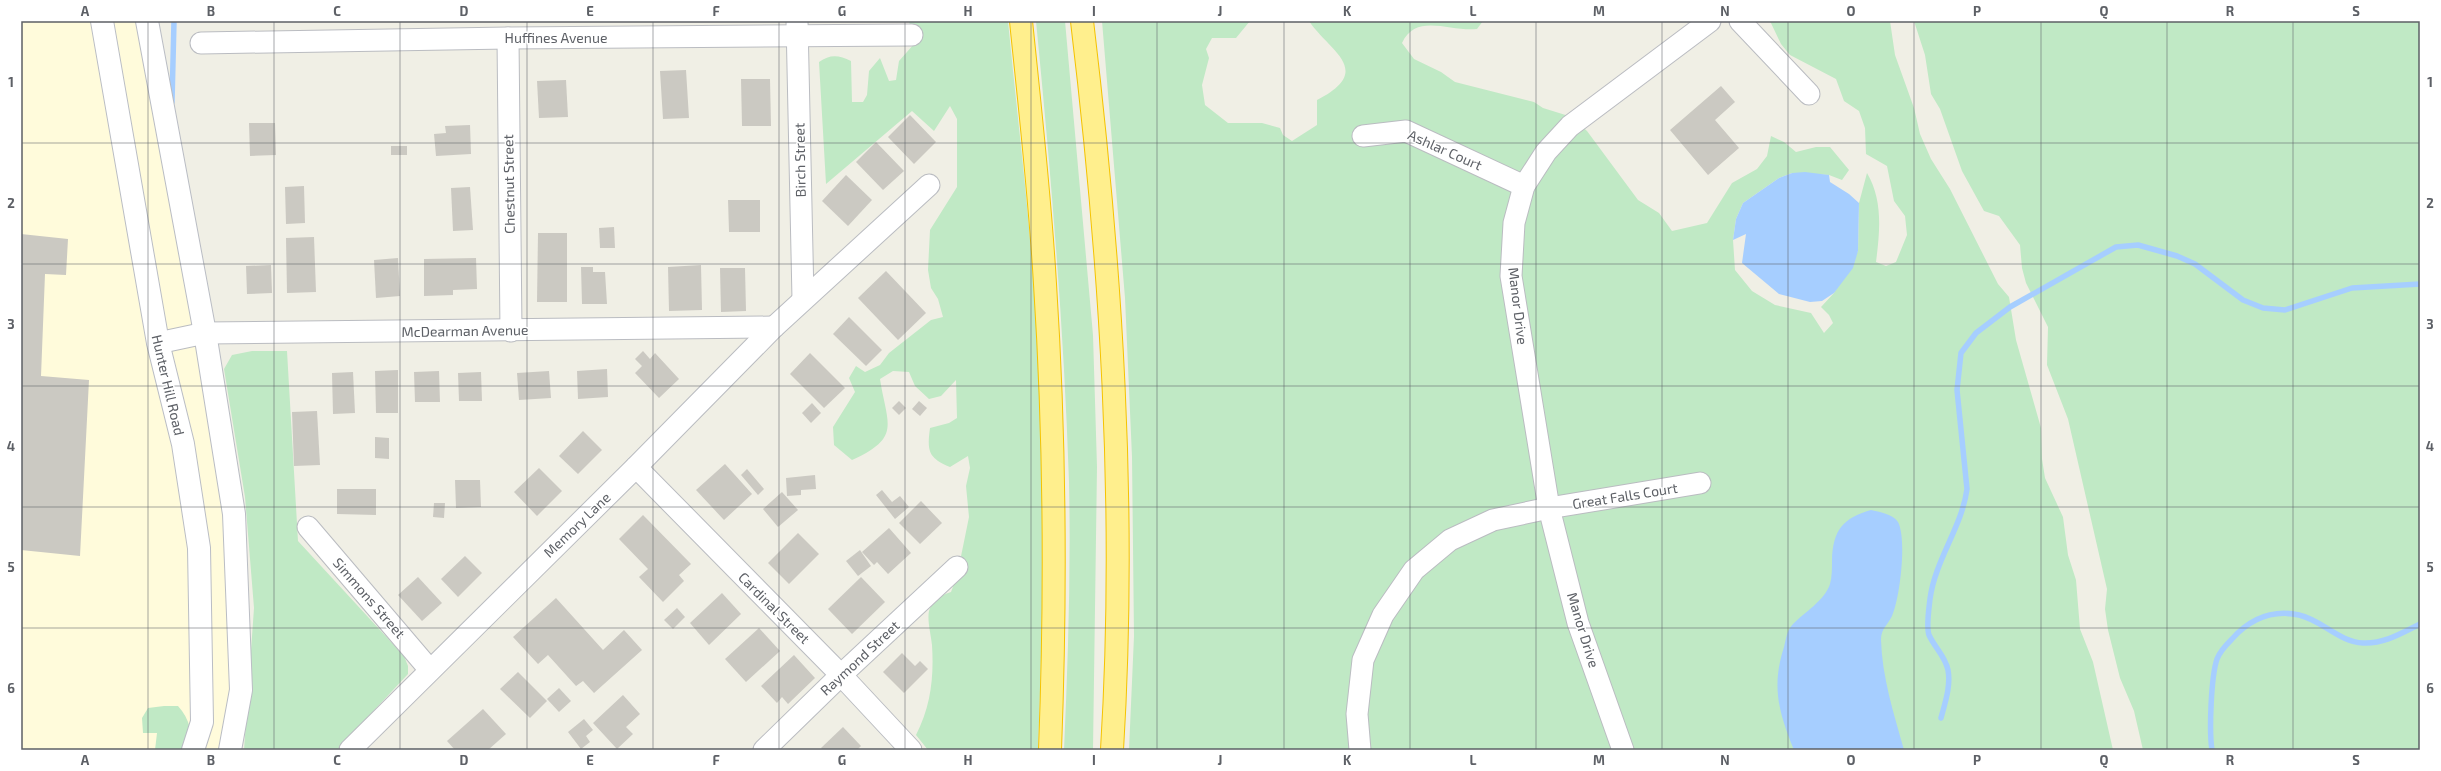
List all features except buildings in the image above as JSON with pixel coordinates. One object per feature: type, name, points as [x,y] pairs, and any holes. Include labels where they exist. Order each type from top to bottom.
[{"type":"highway","points":[[1021,21],[1045,284],[1052,408],[1054,648],[1050,750]]},
{"type":"highway","points":[[1082,21],[1092,107],[1111,342],[1116,489],[1116,679],[1112,750]]},
{"type":"highway","points":[[1090,21],[1092,107]]},
{"type":"street","name":"Hunter Hill Road","points":[[102,21],[158,343],[183,444],[199,548],[202,722],[193,750]]},
{"type":"street","points":[[147,21],[205,333],[234,514],[241,690],[230,750]]},
{"type":"street","name":"Manor Drive","points":[[1623,750],[1578,623],[1549,508],[1511,276],[1514,223],[1524,186],[1546,152],[1570,126],[1710,21]]},
{"type":"street","points":[[1740,21],[1809,94]]},
{"type":"street","name":"Huffines Avenue","points":[[201,43],[508,38],[797,29],[912,35]]},
{"type":"street","name":"Birch Street","points":[[797,29],[803,299]]},
{"type":"street","name":"Chestnut Street","points":[[508,38],[511,331]]},
{"type":"street","name":"Ashlar Court","points":[[1363,136],[1406,131],[1524,186]]},
{"type":"street","name":"Memory Lane","points":[[350,750],[636,467],[774,327],[930,185]]},
{"type":"street","name":"McDearman Avenue","points":[[158,343],[205,333],[511,331],[774,327]]},
{"type":"street","name":"Cardinal Street","points":[[636,467],[840,675],[911,750]]},
{"type":"street","name":"Great Falls Court","points":[[1549,508],[1700,483]]},
{"type":"street","points":[[1360,750],[1357,714],[1363,660],[1383,615],[1414,570],[1450,540],[1457,536],[1493,520],[1549,508]]},
{"type":"street","name":"Simmons Street","points":[[308,527],[430,670]]},
{"type":"street","name":"Raymond Street","points":[[764,750],[840,675],[957,567]]},
{"type":"shaded area","points":[[21,21],[147,21],[234,514],[230,750],[21,750]]},
{"type":"green space","points":[[909,21],[1008,21],[1030,232],[1041,414],[1042,582],[1038,750],[928,750],[916,735],[925,713],[932,680],[933,657],[929,611],[930,607],[937,598],[951,592],[957,576],[969,517],[966,486],[970,468],[968,456],[950,467],[933,457],[929,448],[930,428],[949,423],[957,418],[956,380],[941,396],[929,399],[915,386],[909,372],[893,371],[880,379],[887,419],[885,436],[868,452],[852,460],[834,445],[833,427],[855,392],[849,378],[856,366],[865,372],[880,365],[889,353],[931,320],[943,317],[938,299],[931,288],[928,270],[930,230],[957,187],[957,119],[950,106],[934,131],[912,111],[826,184],[819,62],[823,59],[835,56],[851,61],[852,102],[863,102],[867,95],[869,71],[880,58],[889,81],[896,80],[899,61],[914,44]]},
{"type":"green space","points":[[1036,21],[1065,21],[1093,335],[1097,467],[1093,750],[1064,750],[1070,549],[1067,424],[1056,251]]},
{"type":"green space","points":[[1102,21],[1250,21],[1236,38],[1212,38],[1206,49],[1209,58],[1202,85],[1205,105],[1228,123],[1262,123],[1280,128],[1283,135],[1292,141],[1317,125],[1317,100],[1334,89],[1343,79],[1345,70],[1343,61],[1309,21],[1483,21],[1477,29],[1435,26],[1416,28],[1408,34],[1402,43],[1414,59],[1441,72],[1455,82],[1534,102],[1543,108],[1572,117],[1587,131],[1638,200],[1659,213],[1672,231],[1707,223],[1732,183],[1757,169],[1767,156],[1771,136],[1784,142],[1796,152],[1816,147],[1830,147],[1849,170],[1842,180],[1829,175],[1792,173],[1779,178],[1743,203],[1736,219],[1733,240],[1735,270],[1752,291],[1775,305],[1811,313],[1824,333],[1833,323],[1829,315],[1821,307],[1834,293],[1858,251],[1859,203],[1867,173],[1876,194],[1878,205],[1879,239],[1876,262],[1886,266],[1896,262],[1907,235],[1905,216],[1894,201],[1887,166],[1866,154],[1865,128],[1859,111],[1844,101],[1836,79],[1790,55],[1781,44],[1770,21],[1890,21],[1895,55],[1914,108],[1920,134],[1931,159],[1950,189],[1998,284],[2009,297],[2016,340],[2041,428],[2042,459],[2045,478],[2063,517],[2068,555],[2076,580],[2080,629],[2093,662],[2113,750],[1129,750],[1134,636],[1132,457],[1125,298]]},
{"type":"green space","points":[[1914,21],[2420,21],[2420,750],[2143,750],[2134,711],[2120,678],[2108,630],[2105,609],[2107,589],[2068,419],[2047,365],[2048,327],[2026,283],[2022,268],[2020,245],[1999,216],[1984,211],[1962,171],[1940,109],[1931,94],[1925,55]]},
{"type":"green space","points":[[252,351],[287,351],[298,541],[404,656],[408,666],[408,674],[337,750],[244,750],[254,608],[245,497],[224,369],[232,355]]},
{"type":"green space","points":[[178,706],[182,711],[190,726],[192,750],[155,750],[157,733],[143,733],[142,718],[148,708]]},
{"type":"water","points":[[1805,172],[1829,175],[1830,182],[1849,194],[1859,203],[1858,251],[1853,268],[1834,293],[1822,301],[1810,302],[1779,294],[1742,263],[1746,234],[1733,240],[1736,219],[1743,203],[1779,178],[1792,173]]},
{"type":"water","points":[[1871,510],[1886,514],[1896,519],[1901,530],[1902,554],[1898,596],[1892,616],[1883,630],[1881,640],[1886,682],[1904,750],[1794,750],[1784,724],[1778,700],[1777,687],[1780,661],[1787,635],[1793,624],[1819,601],[1830,584],[1833,550],[1837,533],[1841,527],[1853,517]]},
{"type":"waterway","points":[[172,102],[174,21]]},
{"type":"waterway","points":[[1941,718],[1947,694],[1949,676],[1945,660],[1929,635],[1928,612],[1937,571],[1960,517],[1967,489],[1957,390],[1961,353],[1976,333],[2010,307],[2116,247],[2138,245],[2177,256],[2195,264],[2243,300],[2263,308],[2285,310],[2352,288],[2420,284]]},
{"type":"waterway","points":[[2212,750],[2211,704],[2213,678],[2217,659],[2221,651],[2239,632],[2254,621],[2262,617],[2279,613],[2299,615],[2315,621],[2346,639],[2363,643],[2386,640],[2420,624]]}]
